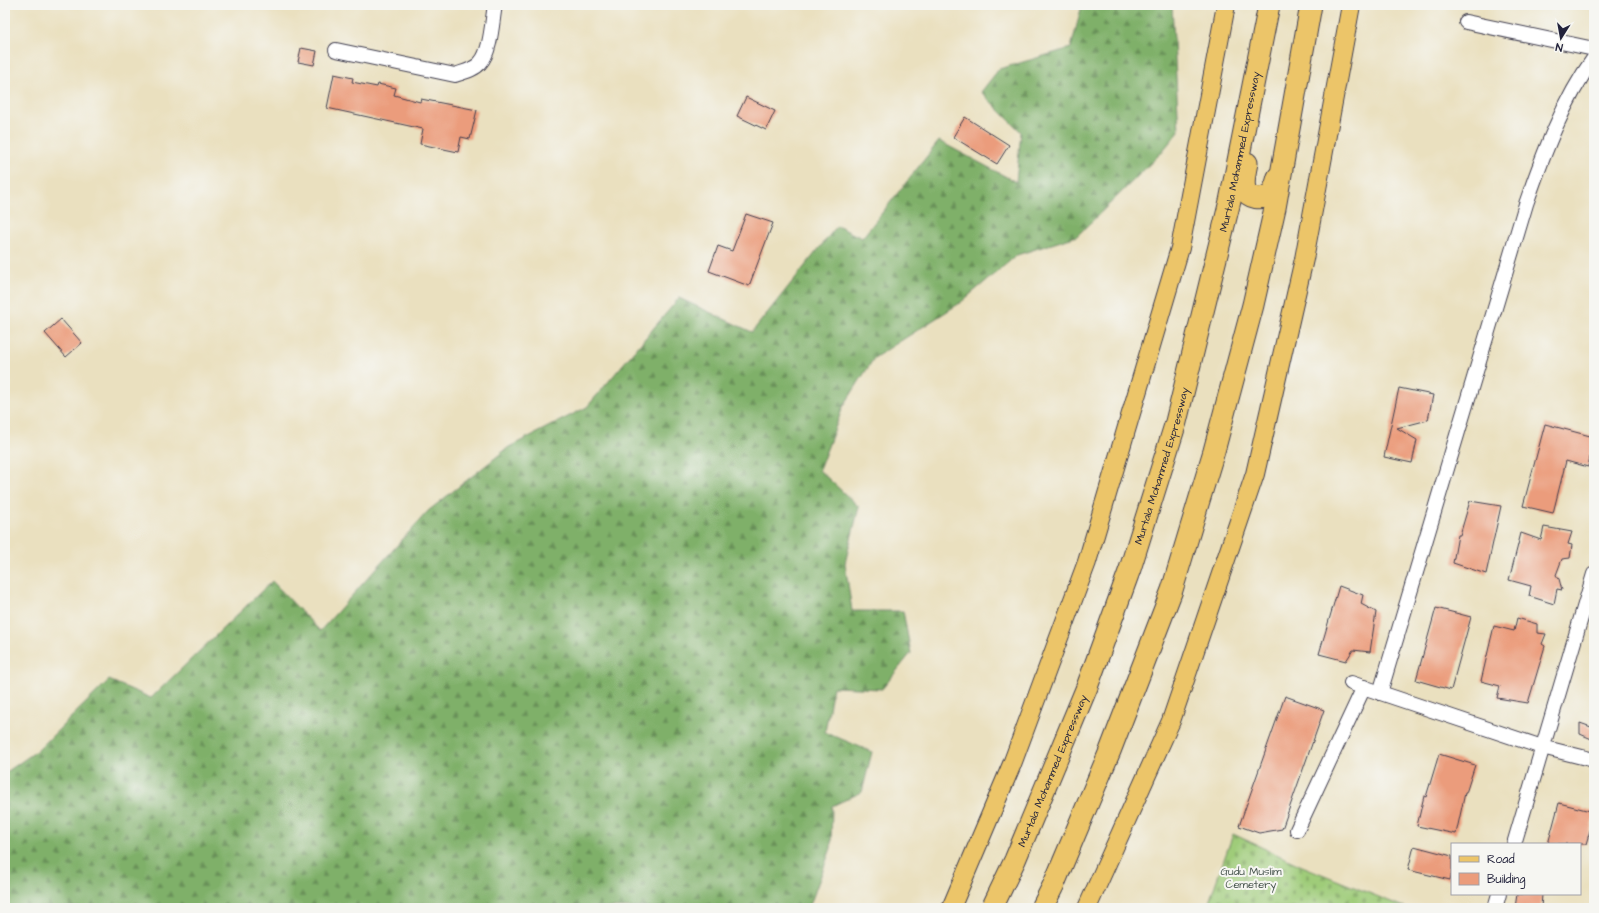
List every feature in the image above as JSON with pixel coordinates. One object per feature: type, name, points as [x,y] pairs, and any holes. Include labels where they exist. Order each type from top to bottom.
[{"type":"highway","name":"Murtala Mohammed Expressway","points":[[992,908],[1015,860],[1087,687],[1130,570],[1174,430],[1228,208],[1269,5]]},
{"type":"highway","points":[[1042,908],[1054,884],[1110,751],[1172,590],[1214,451],[1275,208],[1311,5]]},
{"type":"highway","points":[[1250,101],[1252,128],[1245,177],[1245,190],[1247,194],[1259,198],[1266,197],[1270,194],[1274,188],[1283,163]]},
{"type":"highway","points":[[976,908],[1015,860]]},
{"type":"highway","points":[[1051,908],[1054,884]]},
{"type":"main road","points":[[951,908],[1012,764],[1088,562],[1180,248],[1226,5]]},
{"type":"main road","points":[[1087,908],[1171,721],[1255,474],[1277,383],[1304,259],[1350,5]]},
{"type":"street","points":[[336,50],[455,75],[470,70],[481,63],[488,49],[495,5]]},
{"type":"street","points":[[1466,22],[1594,49]]},
{"type":"street","points":[[1380,693],[1526,204],[1544,153],[1565,107],[1594,58]]},
{"type":"street","points":[[1514,843],[1594,574]]},
{"type":"street","points":[[1297,830],[1357,685],[1542,747],[1594,760]]},
{"type":"street","points":[[1495,908],[1500,895]]},
{"type":"green space","points":[[1082,5],[1172,5],[1179,131],[1160,154],[1077,236],[1017,255],[960,303],[874,358],[843,407],[819,470],[859,507],[845,563],[852,611],[903,611],[911,653],[882,689],[833,687],[825,732],[872,752],[862,792],[832,806],[831,848],[809,908],[5,908],[5,773],[38,750],[109,680],[151,698],[272,581],[320,631],[428,511],[509,447],[587,407],[679,298],[752,332],[837,226],[862,238],[939,141],[1016,182],[1021,132],[981,92],[999,69],[1071,48]]},
{"type":"green space","name":"Gudu Muslim Cemetery","points":[[1233,834],[1302,866],[1406,908],[1207,908]]},
{"type":"building","points":[[301,48],[317,51],[314,65],[298,62]]},
{"type":"building","points":[[334,74],[353,78],[352,82],[377,87],[378,84],[396,88],[394,95],[420,102],[421,99],[477,110],[470,139],[461,137],[458,152],[420,144],[423,129],[327,108]]},
{"type":"building","points":[[746,97],[775,111],[766,130],[737,116]]},
{"type":"building","points":[[965,117],[1009,145],[997,164],[953,137]]},
{"type":"building","points":[[746,214],[773,223],[749,286],[709,271],[718,246],[732,251]]},
{"type":"building","points":[[61,319],[82,343],[66,357],[45,333]]},
{"type":"building","points":[[1399,388],[1433,395],[1428,420],[1397,428],[1417,440],[1412,463],[1384,457]]},
{"type":"building","points":[[1545,424],[1594,437],[1588,467],[1566,461],[1553,513],[1523,506]]},
{"type":"building","points":[[1470,501],[1501,506],[1486,574],[1453,563],[1458,535],[1460,535]]},
{"type":"building","points":[[1544,527],[1572,532],[1568,544],[1572,545],[1570,558],[1562,559],[1556,575],[1559,579],[1562,590],[1557,589],[1554,604],[1529,596],[1531,586],[1509,580],[1521,533],[1541,540]]},
{"type":"building","points":[[1339,586],[1363,595],[1361,604],[1376,612],[1370,652],[1353,650],[1346,661],[1319,654]]},
{"type":"building","points":[[1436,608],[1471,617],[1451,690],[1416,680]]},
{"type":"building","points":[[1517,618],[1537,624],[1537,633],[1546,634],[1542,644],[1545,646],[1528,703],[1497,698],[1500,686],[1481,681],[1494,626],[1514,631]]},
{"type":"building","points":[[1285,696],[1324,710],[1282,829],[1259,833],[1239,826]]},
{"type":"building","points":[[1580,723],[1594,728],[1594,740],[1580,734]]},
{"type":"building","points":[[1439,754],[1475,765],[1465,793],[1456,834],[1417,826],[1424,796],[1426,797]]},
{"type":"building","points":[[1559,803],[1594,812],[1594,817],[1586,844],[1548,843]]},
{"type":"building","points":[[1414,846],[1451,856],[1450,880],[1408,870]]},
{"type":"building","points":[[1517,895],[1542,895],[1541,908],[1515,908]]}]
